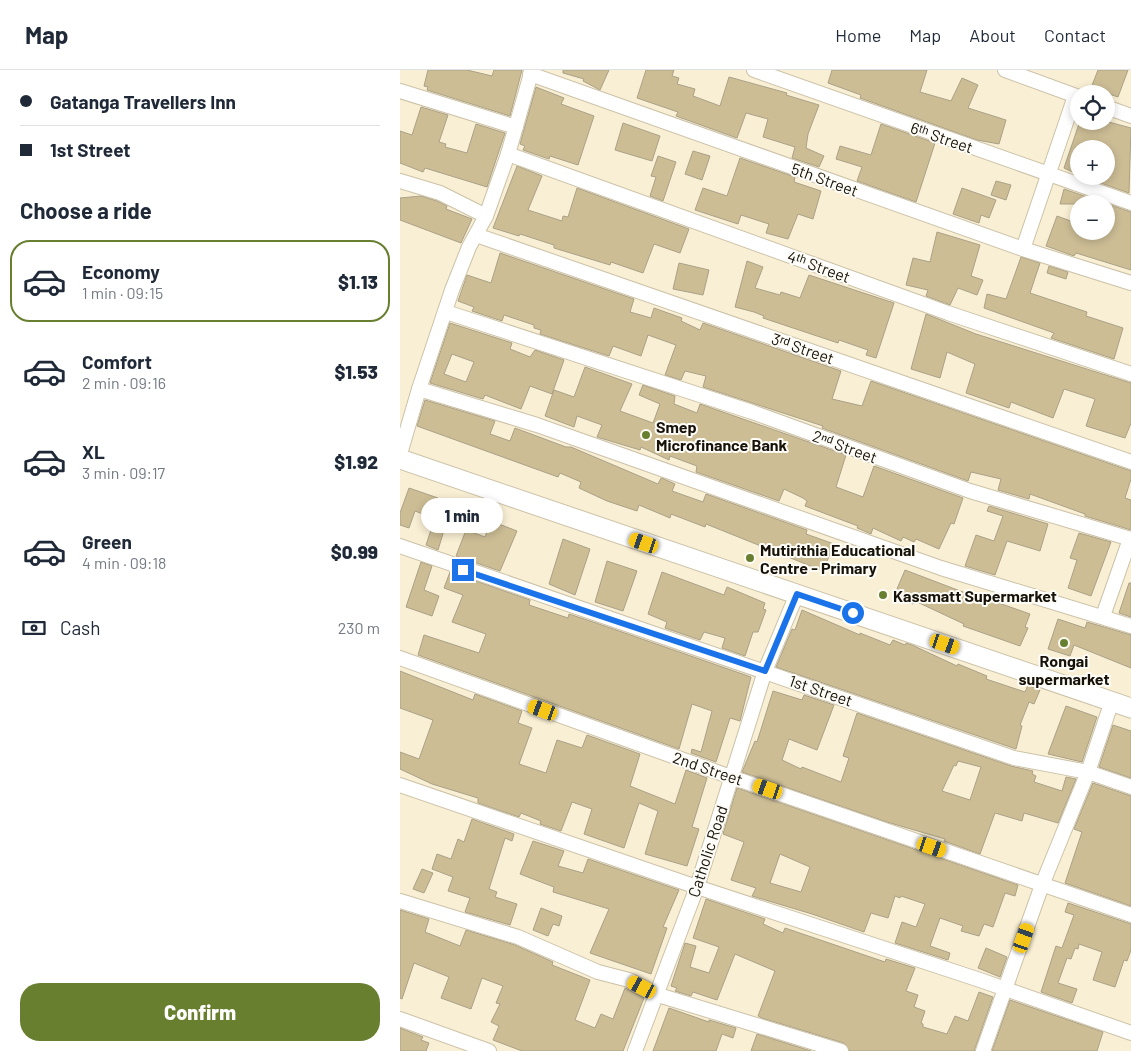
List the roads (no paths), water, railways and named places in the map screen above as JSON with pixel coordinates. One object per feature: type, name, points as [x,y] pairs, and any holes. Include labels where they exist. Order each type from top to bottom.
[{"type":"main road","points":[[400,459],[1131,708]]},
{"type":"street","name":"6ᵗʰ Street","points":[[754,70],[1131,203]]},
{"type":"street","points":[[1005,70],[1070,93]]},
{"type":"street","points":[[400,454],[418,389],[458,273],[486,216],[508,154],[531,72]]},
{"type":"street","name":"5th Street","points":[[531,72],[1023,249],[1126,281]]},
{"type":"street","points":[[400,91],[516,127]]},
{"type":"street","points":[[1115,110],[1131,116]]},
{"type":"street","points":[[1023,249],[1070,116]]},
{"type":"street","name":"4ᵗʰ Street","points":[[508,154],[948,313],[1131,374]]},
{"type":"street","points":[[400,180],[440,193],[486,216]]},
{"type":"street","name":"3ʳᵈ Street","points":[[476,235],[1131,462]]},
{"type":"street","name":"2ⁿᵈ Street","points":[[446,312],[752,412],[970,491],[1131,539]]},
{"type":"street","points":[[418,389],[537,424],[941,568],[1131,626]]},
{"type":"street","points":[[1103,616],[1131,539]]},
{"type":"street","name":"1st Street","points":[[400,546],[473,573],[765,671],[1014,758],[1088,772],[1131,787]]},
{"type":"street","name":"Catholic Road","points":[[635,1051],[655,994],[697,888],[765,671],[797,594]]},
{"type":"street","name":"2nd Street","points":[[400,658],[731,777],[1131,915]]},
{"type":"street","points":[[983,1051],[1006,991],[1042,885],[1088,772],[1112,701]]},
{"type":"street","points":[[400,785],[697,888],[980,980],[1006,991],[1131,1033]]},
{"type":"street","points":[[400,901],[518,937],[598,972],[628,980],[655,994],[841,1051]]},
{"type":"street","points":[[400,1019],[489,1051]]},
{"type":"place","name":"Smep Microfinance Bank","points":[[646,435]]},
{"type":"place","name":"Mutirithia Educational Centre - Primary","points":[[750,558]]},
{"type":"place","name":"Kassmatt Supermarket","points":[[883,595]]},
{"type":"place","name":"Rongai supermarket","points":[[1064,643]]}]
